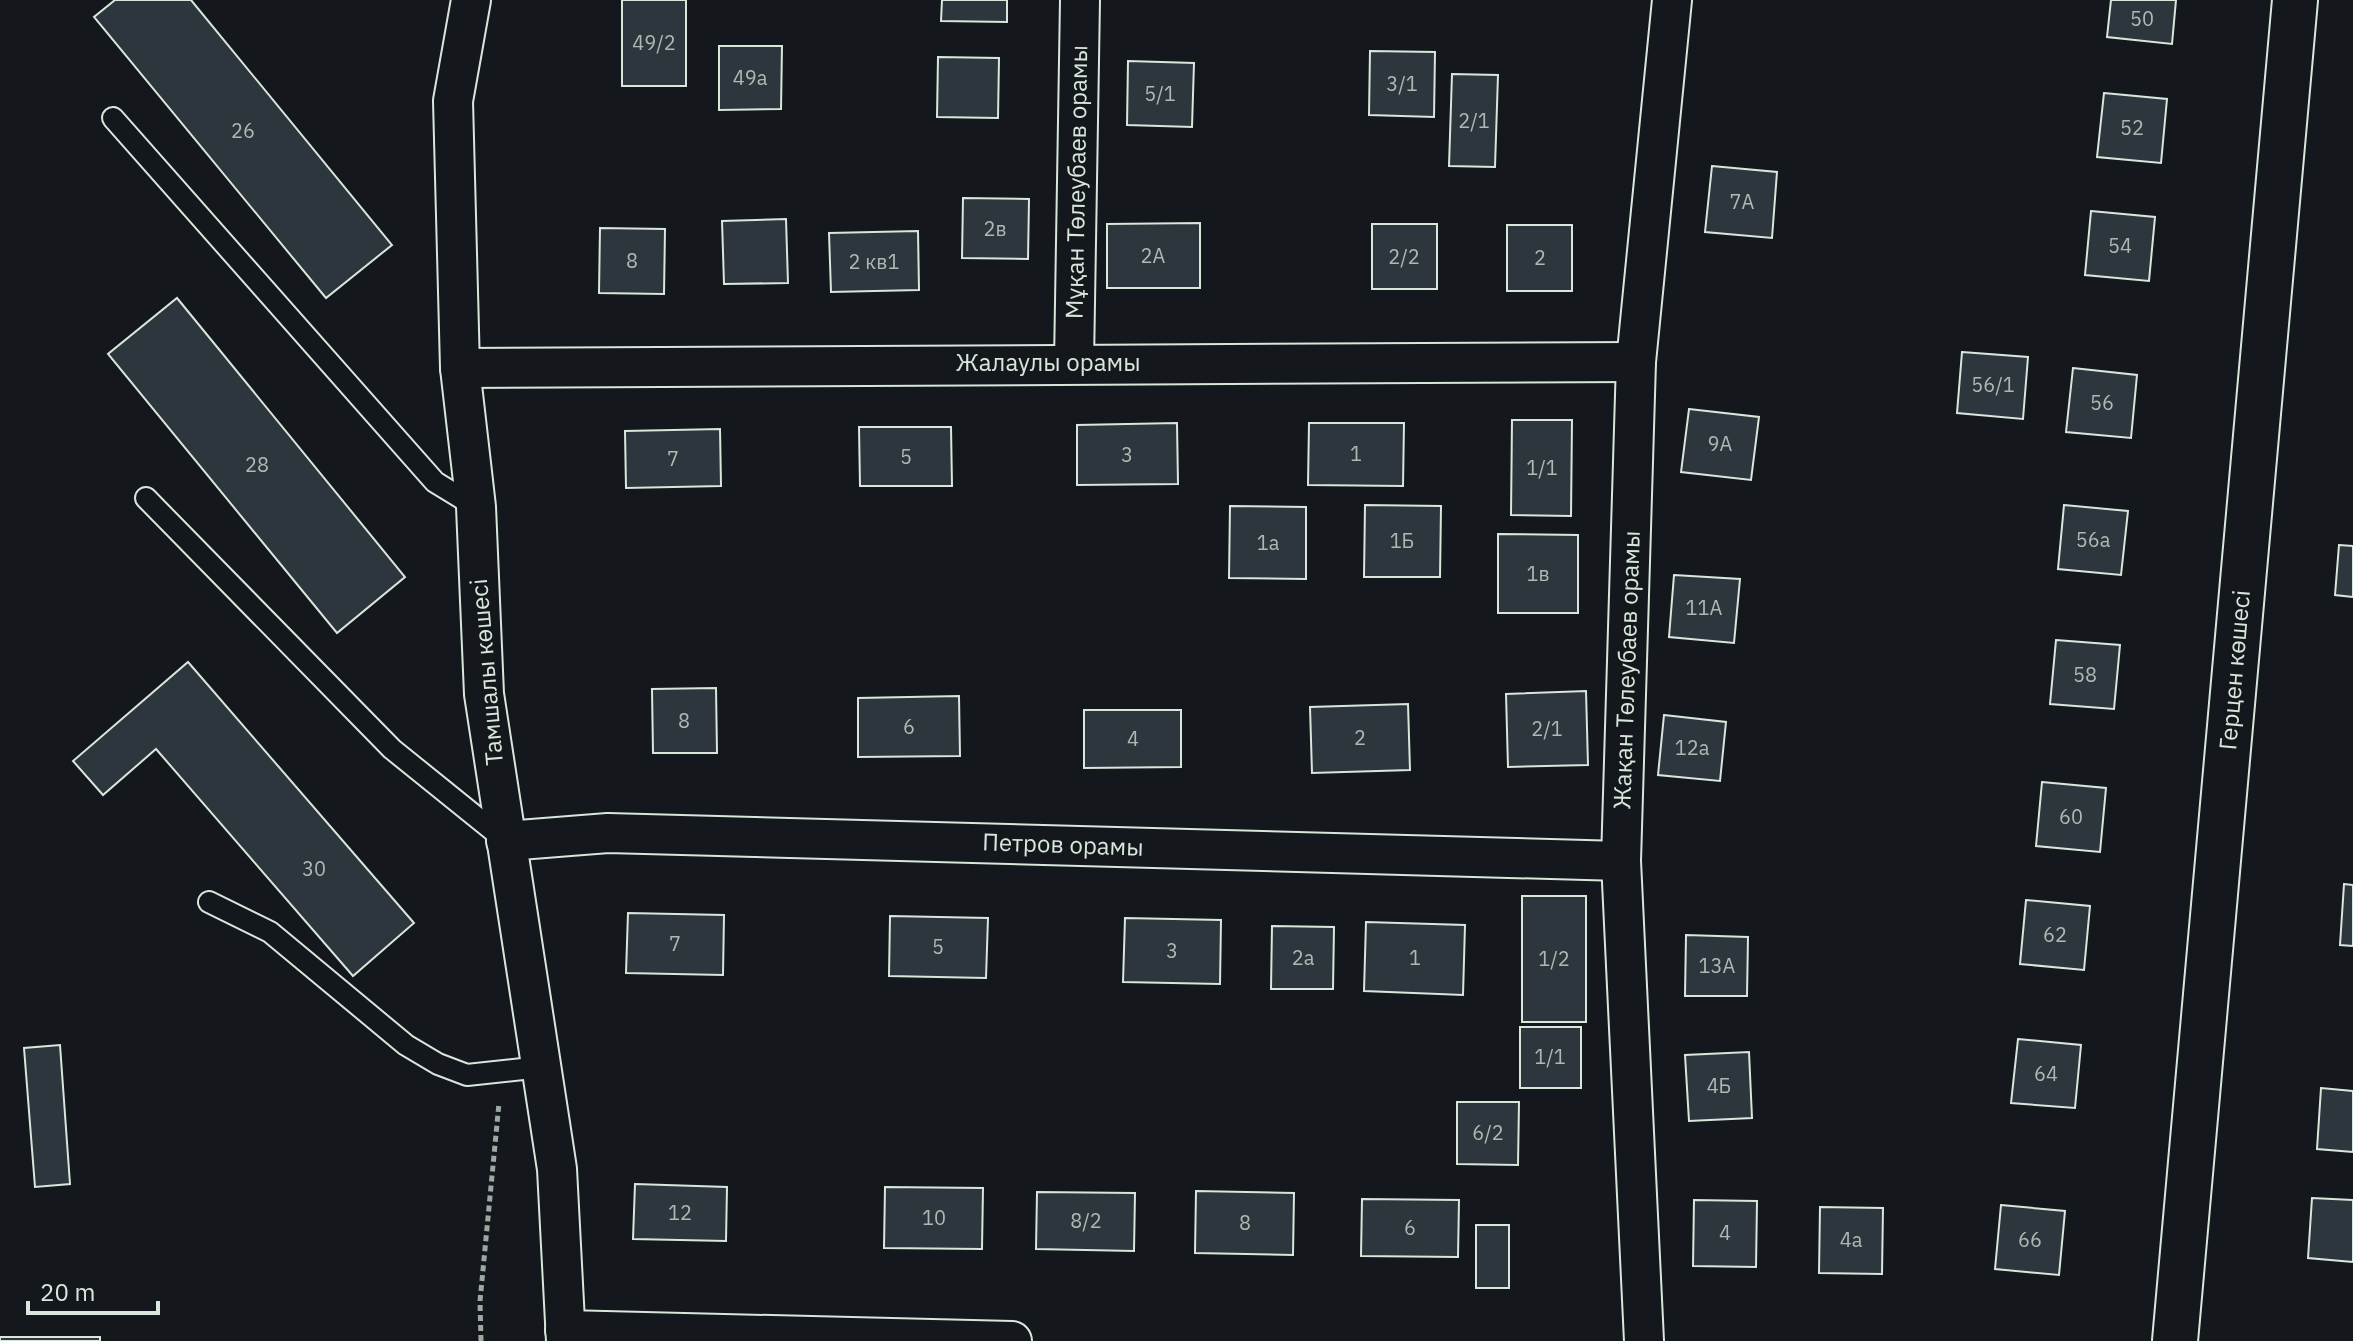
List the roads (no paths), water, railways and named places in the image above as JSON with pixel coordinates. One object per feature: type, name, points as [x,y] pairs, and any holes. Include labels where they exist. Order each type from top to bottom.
[{"type":"street","name":"Тамшалы көшесі","points":[[471,0],[453,101],[460,368],[476,507],[484,694],[557,1169],[565,1335]]},
{"type":"street","name":"Мұқан Төлеубаев орамы","points":[[1074,363],[1080,0]]},
{"type":"street","name":"Жақан Төлеубаев орамы","points":[[1644,1341],[1621,861],[1636,362],[1672,0]]},
{"type":"street","name":"Герцен көшесі","points":[[2175,1341],[2295,0]]},
{"type":"street","name":"Жалаулы орамы","points":[[460,368],[1636,362]]},
{"type":"street","name":"Петров орамы","points":[[506,841],[608,833],[1621,861]]},
{"type":"street","points":[[565,1335],[1012,1341]]},
{"type":"lane","points":[[113,118],[435,482],[476,507]]},
{"type":"lane","points":[[146,498],[392,749],[506,841]]},
{"type":"lane","points":[[209,902],[270,932],[406,1045],[438,1064],[467,1075],[541,1067]]}]
